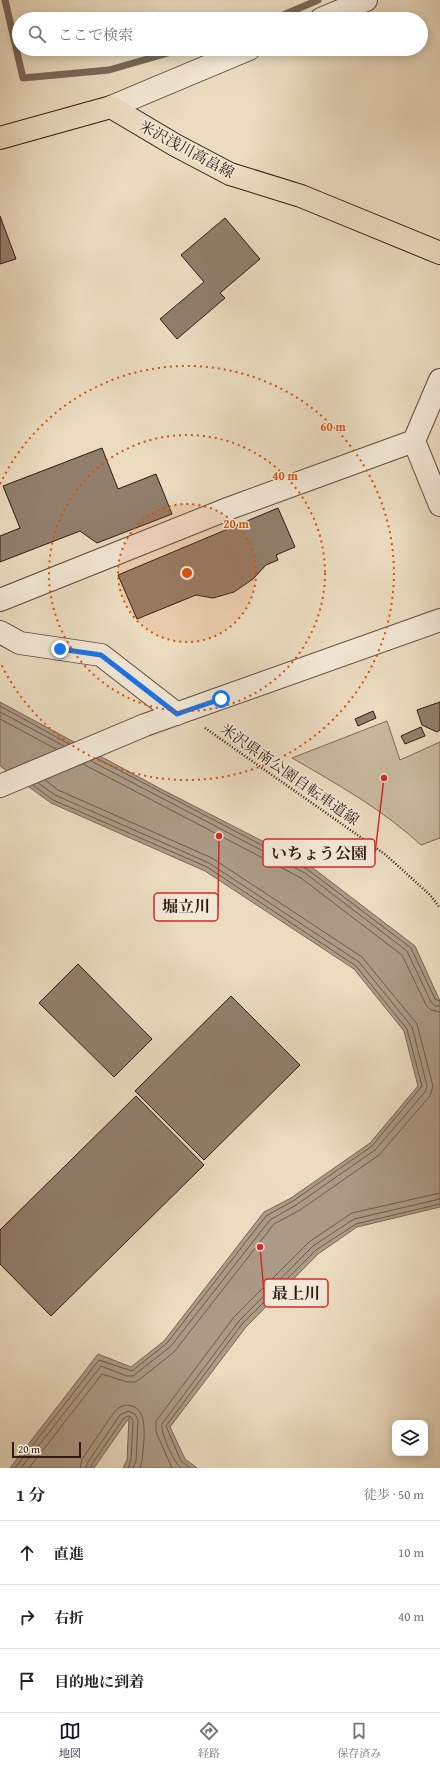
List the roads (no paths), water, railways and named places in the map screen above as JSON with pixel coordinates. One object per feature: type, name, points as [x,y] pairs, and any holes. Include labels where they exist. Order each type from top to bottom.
[{"type":"main road","points":[[0,138],[111,107]]},
{"type":"main road","name":"米沢浅川高畠線","points":[[111,107],[174,145],[230,174],[301,196],[440,253]]},
{"type":"street","points":[[338,12],[366,0]]},
{"type":"street","points":[[111,107],[232,56]]},
{"type":"street","points":[[440,380],[414,441],[440,504]]},
{"type":"street","points":[[0,600],[230,508],[414,441]]},
{"type":"street","points":[[3,785],[145,725],[440,620]]},
{"type":"street","points":[[0,632],[20,643],[101,655],[177,714]]},
{"type":"water","points":[[0,702],[161,789],[309,865],[415,946],[440,1001],[440,1207],[357,1227],[318,1254],[246,1327],[170,1427],[185,1459],[197,1468],[123,1468],[127,1460],[129,1418],[94,1468],[10,1468],[98,1354],[131,1367],[164,1341],[264,1212],[291,1198],[370,1143],[418,1086],[404,1031],[354,969],[205,871],[51,803],[0,766]]},
{"type":"waterway","points":[[5,0],[12,30]]},
{"type":"waterway","points":[[290,12],[318,0]]},
{"type":"waterway","points":[[18,56],[23,78],[109,70],[158,56]]},
{"type":"place","name":"いちょう公園","points":[[384,778]]},
{"type":"place","name":"堀立川","points":[[219,836]]},
{"type":"place","name":"最上川","points":[[260,1247]]}]
